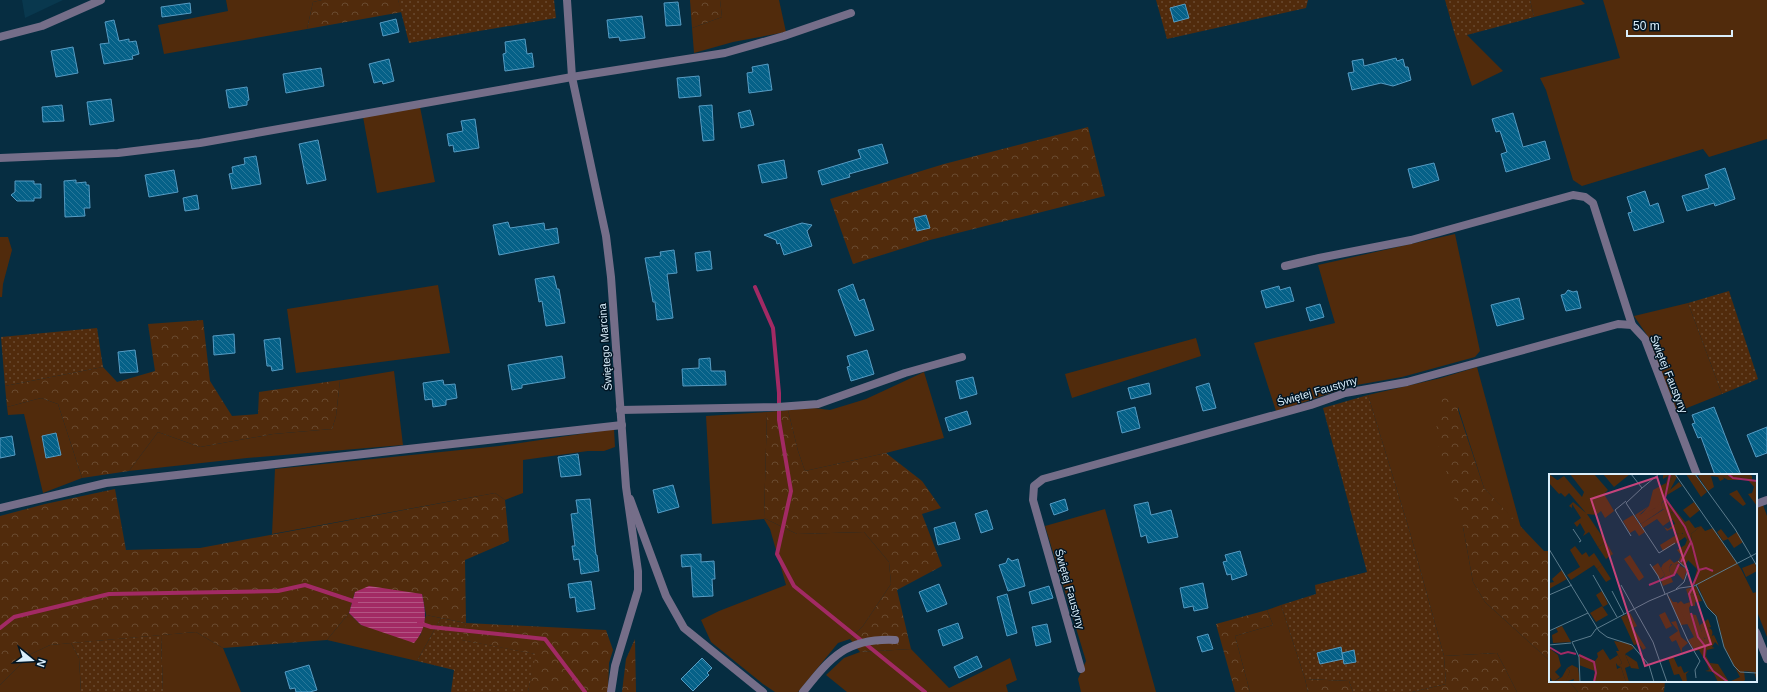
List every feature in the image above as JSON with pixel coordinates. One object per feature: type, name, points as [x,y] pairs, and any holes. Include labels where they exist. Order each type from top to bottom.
[{"type":"street","points":[[0,37],[42,26],[101,0]]},
{"type":"street","name":"Świętego Marcina","points":[[567,0],[572,77],[606,236],[626,487],[638,571],[638,590],[615,666],[611,692]]},
{"type":"street","points":[[0,158],[118,153],[200,143],[572,77],[725,53],[851,13]]},
{"type":"street","points":[[1285,266],[1411,240],[1573,195],[1585,197],[1593,203],[1632,324]]},
{"type":"street","name":"Świętej Faustyny","points":[[1081,668],[1033,500],[1034,486],[1038,482],[1311,405],[1345,393],[1406,382],[1618,324],[1632,324],[1646,339],[1697,474]]},
{"type":"street","points":[[620,410],[778,407],[818,404],[905,373],[962,357]]},
{"type":"street","points":[[0,508],[106,483],[622,425]]},
{"type":"street","points":[[626,487],[666,596],[684,628],[763,692]]},
{"type":"street","points":[[1757,504],[1767,500]]},
{"type":"street","points":[[1757,635],[1767,660]]},
{"type":"street","points":[[803,692],[827,663],[852,646],[878,639],[895,640]]},
{"type":"shaded area","points":[[22,0],[63,0],[25,18]]},
{"type":"shaded area","points":[[369,586],[422,594],[425,620],[422,631],[414,643],[361,625],[349,613],[355,592]]},
{"type":"green space","points":[[226,0],[322,0],[313,2],[307,29],[164,54],[158,25],[228,11]]},
{"type":"green space","points":[[322,0],[398,0],[402,12],[307,29],[313,2]]},
{"type":"green space","points":[[398,0],[554,0],[556,18],[409,43]]},
{"type":"green space","points":[[690,0],[720,0],[722,17],[692,28]]},
{"type":"green space","points":[[720,0],[779,0],[786,32],[733,42],[694,53],[692,28],[722,17]]},
{"type":"green space","points":[[1156,0],[1308,0],[1306,8],[1167,39]]},
{"type":"green space","points":[[1445,0],[1530,0],[1534,17],[1467,35],[1455,35]]},
{"type":"green space","points":[[1530,0],[1581,0],[1585,4],[1534,17]]},
{"type":"green space","points":[[1603,0],[1767,0],[1767,139],[1709,157],[1703,149],[1582,186],[1573,180],[1546,90],[1540,78],[1620,58]]},
{"type":"green space","points":[[1455,35],[1467,35],[1503,71],[1472,86]]},
{"type":"green space","points":[[420,107],[435,182],[377,193],[363,117]]},
{"type":"green space","points":[[1088,127],[1105,196],[930,240],[853,264],[830,199],[944,164]]},
{"type":"green space","points":[[1455,234],[1480,351],[1475,357],[1402,377],[1351,386],[1276,411],[1254,343],[1335,323],[1318,265]]},
{"type":"green space","points":[[0,237],[8,237],[12,250],[3,284],[2,297],[0,297]]},
{"type":"green space","points":[[438,285],[450,353],[296,373],[287,309]]},
{"type":"green space","points":[[1729,291],[1758,379],[1722,394],[1688,303]]},
{"type":"green space","points":[[1688,303],[1722,394],[1677,412],[1647,335],[1634,316]]},
{"type":"green space","points":[[203,320],[210,381],[232,416],[258,414],[259,392],[340,380],[336,416],[332,429],[273,434],[200,447],[158,432],[129,471],[82,478],[58,404],[41,398],[7,407],[5,386],[103,367],[117,382],[155,371],[148,324]]},
{"type":"green space","points":[[97,328],[103,367],[5,386],[1,337]]},
{"type":"green space","points":[[1196,338],[1201,356],[1072,398],[1065,374]]},
{"type":"green space","points":[[1477,367],[1521,528],[1484,488],[1458,407],[1463,527],[1473,582],[1485,602],[1549,660],[1549,682],[1570,682],[1578,692],[1517,692],[1497,653],[1444,656],[1409,529],[1368,395],[1441,378]]},
{"type":"green space","points":[[394,371],[403,445],[247,458],[129,471],[158,432],[200,447],[273,434],[332,429],[336,416],[340,380]]},
{"type":"green space","points":[[924,372],[944,438],[805,471],[798,451],[788,410],[814,408],[830,410],[866,399]]},
{"type":"green space","points":[[1368,395],[1409,529],[1444,656],[1446,684],[1412,692],[1353,692],[1349,681],[1305,679],[1281,605],[1316,594],[1315,585],[1367,572],[1323,408]]},
{"type":"green space","points":[[1443,395],[1457,407],[1484,488],[1544,551],[1549,551],[1549,660],[1485,602],[1473,582],[1463,527],[1435,434]]},
{"type":"green space","points":[[41,398],[58,404],[82,478],[43,493],[24,414],[8,415],[7,407]]},
{"type":"green space","points":[[788,410],[798,451],[805,471],[886,453],[922,481],[941,508],[922,514],[942,566],[897,590],[911,649],[860,652],[850,639],[863,626],[891,584],[889,562],[864,532],[797,534],[764,518],[767,412]]},
{"type":"green space","points":[[767,412],[764,518],[797,534],[864,532],[889,562],[891,584],[863,626],[850,639],[838,643],[798,692],[775,692],[763,684],[711,642],[701,620],[719,611],[786,585],[770,529],[764,519],[712,524],[706,416]]},
{"type":"green space","points":[[614,429],[615,447],[604,451],[588,451],[523,460],[523,493],[505,500],[495,493],[272,534],[275,469],[499,446]]},
{"type":"green space","points":[[115,489],[126,550],[200,548],[495,493],[505,500],[509,541],[465,560],[466,623],[426,615],[422,594],[355,592],[349,613],[327,640],[223,648],[196,632],[50,645],[31,654],[0,685],[0,516],[45,504]]},
{"type":"green space","points":[[1763,505],[1767,516],[1767,637],[1757,612],[1757,508]]},
{"type":"green space","points":[[1105,509],[1156,692],[1081,692],[1078,679],[1086,661],[1045,526]]},
{"type":"green space","points":[[1281,605],[1308,692],[1250,692],[1235,636],[1273,625],[1267,610]]},
{"type":"green space","points":[[1267,610],[1273,625],[1235,636],[1250,692],[1235,692],[1216,624]]},
{"type":"green space","points":[[349,613],[361,625],[420,636],[426,615],[441,618],[417,661],[327,640]]},
{"type":"green space","points":[[441,618],[466,623],[462,640],[536,654],[528,692],[451,692],[454,670],[417,661]]},
{"type":"green space","points":[[466,623],[606,630],[613,650],[609,663],[608,692],[528,692],[535,654],[461,640]]},
{"type":"green space","points":[[196,632],[223,648],[241,692],[163,692],[161,635]]},
{"type":"green space","points":[[161,635],[163,692],[81,692],[79,658],[71,643]]},
{"type":"green space","points":[[635,639],[636,692],[622,692],[626,659]]},
{"type":"green space","points":[[71,643],[79,658],[81,692],[0,692],[0,685],[31,654],[50,645]]},
{"type":"green space","points":[[911,649],[949,688],[1010,658],[1017,680],[1006,685],[1008,692],[847,692],[826,675],[844,658],[860,652]]},
{"type":"green space","points":[[1497,653],[1517,692],[1412,692],[1446,684],[1444,656]]},
{"type":"green space","points":[[1305,679],[1349,681],[1353,692],[1308,692]]},
{"type":"green space","points":[[1570,682],[1665,682],[1664,692],[1578,692]]},
{"type":"building","points":[[678,2],[681,25],[666,26],[664,3]]},
{"type":"building","points":[[190,3],[191,13],[162,17],[161,7]]},
{"type":"building","points":[[1185,4],[1189,18],[1174,22],[1170,8]]},
{"type":"building","points":[[642,16],[645,38],[620,41],[619,37],[609,38],[607,20]]},
{"type":"building","points":[[396,19],[399,32],[383,36],[380,23]]},
{"type":"building","points":[[114,20],[119,41],[129,39],[129,42],[136,41],[139,54],[132,56],[133,59],[104,64],[100,44],[109,43],[105,22]]},
{"type":"building","points":[[525,39],[527,54],[532,53],[534,67],[505,71],[503,54],[506,53],[505,42]]},
{"type":"building","points":[[73,47],[78,73],[56,77],[51,51]]},
{"type":"building","points":[[1396,58],[1397,61],[1403,59],[1405,67],[1408,67],[1411,80],[1393,86],[1381,83],[1352,90],[1348,73],[1354,72],[1352,61],[1363,59],[1364,66]]},
{"type":"building","points":[[389,59],[394,81],[383,84],[382,81],[374,83],[369,64]]},
{"type":"building","points":[[768,64],[772,90],[749,93],[747,73],[753,72],[752,67]]},
{"type":"building","points":[[321,68],[324,86],[286,93],[283,74]]},
{"type":"building","points":[[699,76],[701,96],[679,98],[677,78]]},
{"type":"building","points":[[247,87],[249,100],[247,101],[247,105],[229,108],[226,90]]},
{"type":"building","points":[[111,99],[114,121],[90,125],[87,102]]},
{"type":"building","points":[[62,105],[64,121],[43,122],[42,107]]},
{"type":"building","points":[[712,105],[714,140],[703,141],[699,106]]},
{"type":"building","points":[[750,110],[754,125],[741,128],[738,113]]},
{"type":"building","points":[[1513,113],[1523,147],[1545,141],[1550,159],[1506,172],[1501,154],[1507,152],[1500,131],[1496,132],[1492,119]]},
{"type":"building","points":[[475,119],[479,148],[454,152],[453,145],[449,146],[447,134],[463,131],[461,121]]},
{"type":"building","points":[[318,140],[326,180],[307,184],[299,144]]},
{"type":"building","points":[[882,144],[888,163],[849,174],[850,177],[822,185],[818,171],[861,158],[858,150]]},
{"type":"building","points":[[256,156],[261,184],[232,189],[229,174],[233,173],[232,167],[245,164],[244,158]]},
{"type":"building","points":[[784,160],[787,178],[762,183],[758,165]]},
{"type":"building","points":[[1434,163],[1439,180],[1413,188],[1408,169]]},
{"type":"building","points":[[1725,168],[1735,199],[1715,206],[1714,203],[1687,211],[1682,196],[1709,188],[1705,175]]},
{"type":"building","points":[[174,170],[178,192],[149,197],[145,175]]},
{"type":"building","points":[[76,180],[76,183],[86,182],[86,185],[89,185],[90,208],[84,208],[85,216],[65,217],[64,181]]},
{"type":"building","points":[[15,181],[34,181],[34,184],[41,184],[41,198],[34,198],[34,201],[17,201],[11,195],[15,192]]},
{"type":"building","points":[[1645,191],[1650,206],[1658,203],[1664,222],[1634,231],[1628,213],[1632,212],[1627,197]]},
{"type":"building","points":[[197,195],[199,209],[185,211],[183,198]]},
{"type":"building","points":[[926,215],[930,228],[917,231],[914,218]]},
{"type":"building","points":[[508,222],[510,228],[544,223],[545,230],[557,228],[559,243],[499,255],[493,225]]},
{"type":"building","points":[[802,223],[812,225],[807,231],[812,246],[784,255],[780,243],[777,244],[776,240],[764,235]]},
{"type":"building","points":[[674,250],[677,273],[667,274],[673,318],[657,320],[655,302],[653,302],[645,258],[661,256],[660,252]]},
{"type":"building","points":[[710,251],[712,269],[697,271],[695,253]]},
{"type":"building","points":[[554,276],[557,289],[559,289],[565,323],[546,326],[542,301],[539,302],[535,279]]},
{"type":"building","points":[[853,284],[859,301],[864,299],[874,330],[855,336],[838,290]]},
{"type":"building","points":[[1279,286],[1280,290],[1290,287],[1294,301],[1266,308],[1261,291]]},
{"type":"building","points":[[1568,290],[1573,292],[1577,291],[1581,308],[1566,311],[1561,295],[1565,294]]},
{"type":"building","points":[[1519,298],[1524,319],[1497,326],[1491,305]]},
{"type":"building","points":[[1320,304],[1324,317],[1310,321],[1306,308]]},
{"type":"building","points":[[234,334],[235,353],[214,355],[213,336]]},
{"type":"building","points":[[280,338],[283,369],[272,371],[271,366],[267,366],[264,340]]},
{"type":"building","points":[[135,350],[138,372],[120,373],[118,352]]},
{"type":"building","points":[[867,350],[874,374],[851,381],[847,367],[850,366],[847,356]]},
{"type":"building","points":[[562,356],[565,378],[522,385],[522,388],[512,390],[508,365]]},
{"type":"building","points":[[710,358],[711,371],[725,371],[726,385],[683,386],[682,369],[699,368],[699,359]]},
{"type":"building","points":[[973,377],[977,394],[960,399],[956,381]]},
{"type":"building","points":[[443,380],[444,385],[455,384],[457,398],[446,400],[446,405],[433,407],[432,399],[425,400],[423,383]]},
{"type":"building","points":[[1149,383],[1151,394],[1131,399],[1128,388]]},
{"type":"building","points":[[1209,383],[1216,408],[1203,411],[1196,387]]},
{"type":"building","points":[[1135,407],[1140,428],[1122,433],[1117,412]]},
{"type":"building","points":[[1714,407],[1741,474],[1715,474],[1701,437],[1698,438],[1692,424],[1695,423],[1692,415]]},
{"type":"building","points":[[967,411],[971,424],[949,431],[945,418]]},
{"type":"building","points":[[1767,427],[1767,453],[1756,457],[1747,435]]},
{"type":"building","points":[[56,433],[61,455],[46,458],[42,436]]},
{"type":"building","points":[[12,436],[15,455],[0,458],[0,438]]},
{"type":"building","points":[[578,454],[581,475],[561,477],[558,457]]},
{"type":"building","points":[[673,485],[679,507],[658,513],[653,490]]},
{"type":"building","points":[[590,499],[599,571],[581,574],[579,559],[574,560],[572,546],[575,546],[571,514],[578,513],[576,500]]},
{"type":"building","points":[[1065,499],[1068,510],[1054,515],[1050,504]]},
{"type":"building","points":[[1148,502],[1151,515],[1171,510],[1178,537],[1148,543],[1146,535],[1141,537],[1134,505]]},
{"type":"building","points":[[987,510],[993,529],[981,533],[975,514]]},
{"type":"building","points":[[955,522],[960,539],[938,545],[934,528]]},
{"type":"building","points":[[1240,551],[1247,575],[1232,580],[1231,574],[1227,575],[1223,562],[1227,561],[1225,555]]},
{"type":"building","points":[[701,554],[701,562],[714,561],[715,579],[712,579],[713,596],[693,597],[691,566],[682,567],[681,555]]},
{"type":"building","points":[[1008,558],[1012,561],[1018,559],[1025,586],[1008,591],[999,565],[1006,563]]},
{"type":"building","points":[[591,581],[595,609],[577,612],[575,597],[570,598],[568,584]]},
{"type":"building","points":[[1203,583],[1208,608],[1194,611],[1193,606],[1184,608],[1180,588]]},
{"type":"building","points":[[939,584],[947,604],[927,612],[919,592]]},
{"type":"building","points":[[1049,586],[1053,598],[1032,604],[1029,592]]},
{"type":"building","points":[[1007,594],[1017,633],[1007,636],[997,597]]},
{"type":"building","points":[[958,623],[963,638],[943,646],[938,630]]},
{"type":"building","points":[[1047,624],[1051,642],[1036,646],[1032,627]]},
{"type":"building","points":[[1208,634],[1213,649],[1202,652],[1197,637]]},
{"type":"building","points":[[1341,647],[1343,659],[1320,664],[1317,653]]},
{"type":"building","points":[[1354,650],[1356,662],[1344,664],[1342,653]]},
{"type":"building","points":[[977,656],[982,667],[959,678],[954,667]]},
{"type":"building","points":[[702,658],[712,668],[707,673],[709,675],[693,691],[681,679]]},
{"type":"building","points":[[309,665],[317,690],[310,692],[296,692],[295,688],[290,689],[285,672]]},
{"type":"waterway","points":[[755,287],[773,328],[779,393],[779,420],[791,491],[777,554],[794,586],[925,692]]},
{"type":"waterway","points":[[0,628],[14,617],[109,594],[278,591],[305,585],[356,602]]},
{"type":"waterway","points":[[419,623],[431,627],[545,639],[585,692]]}]
